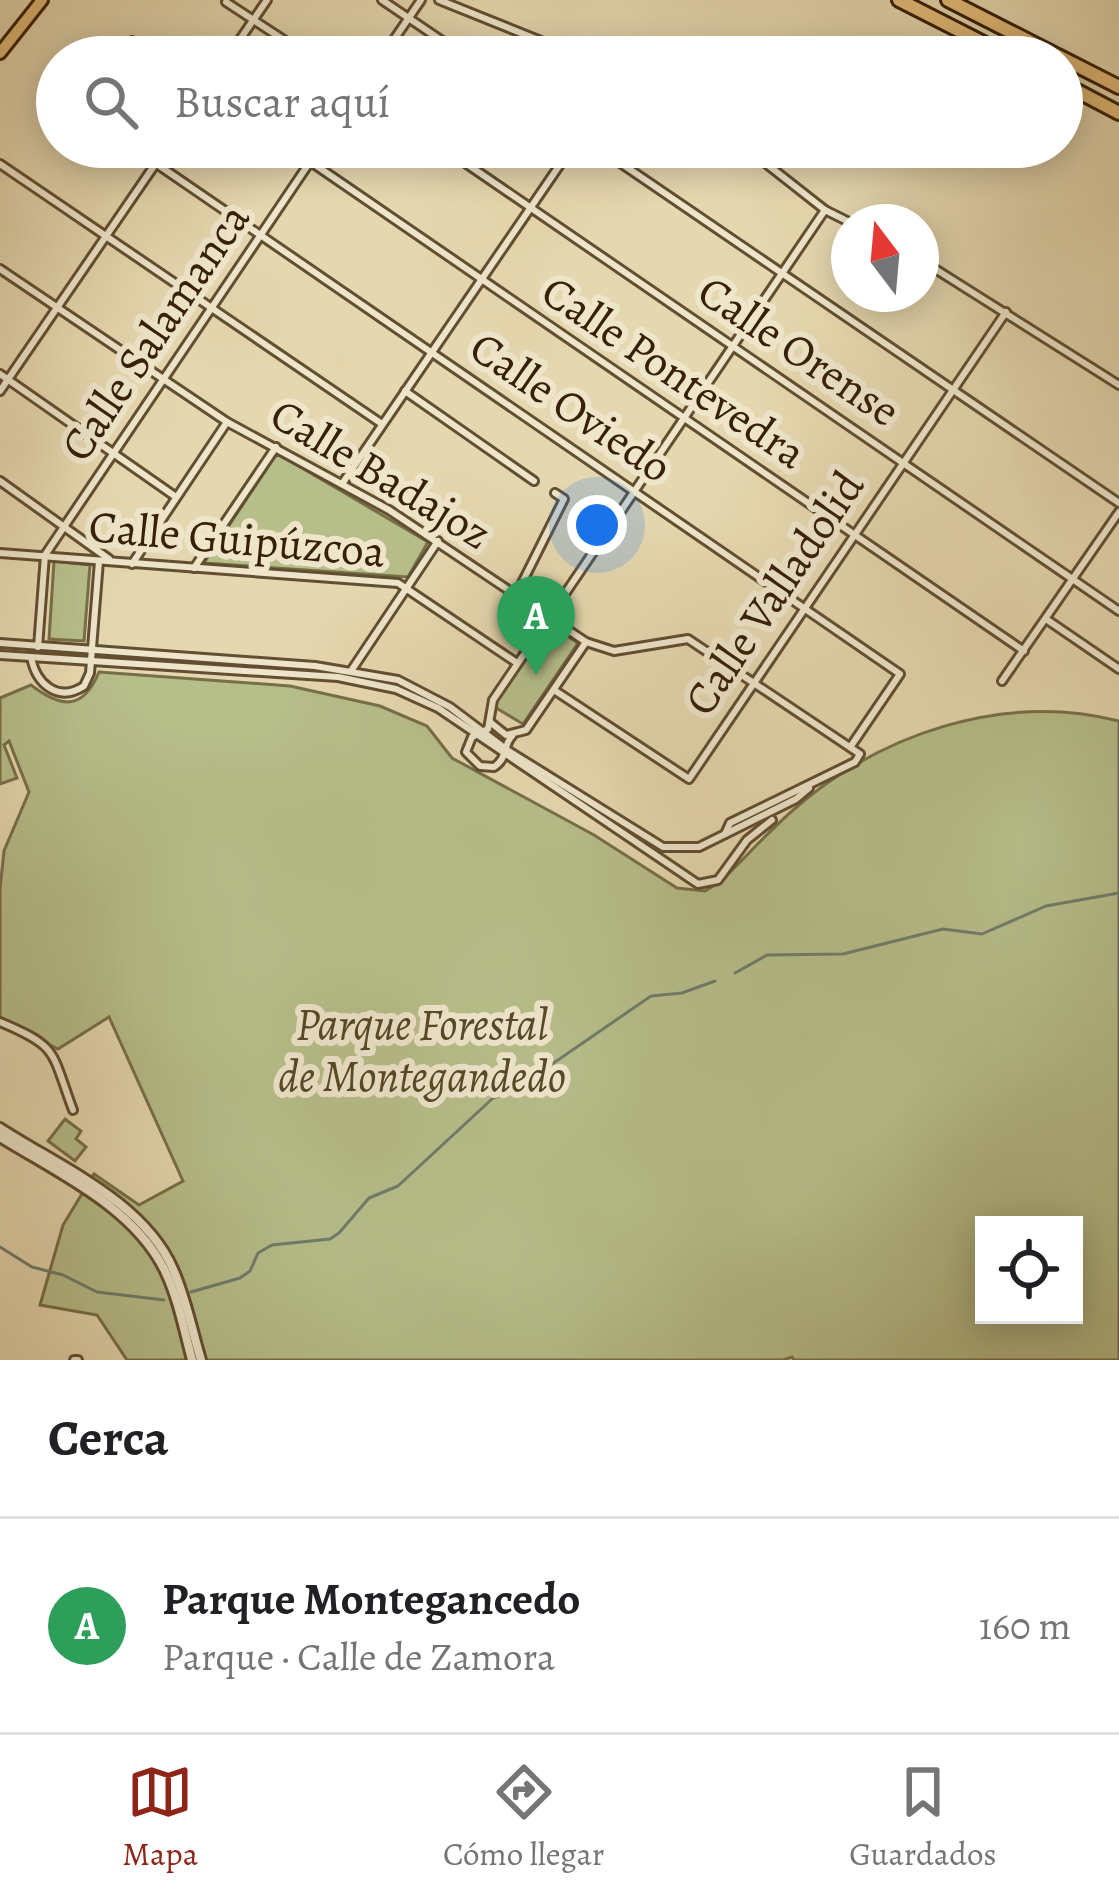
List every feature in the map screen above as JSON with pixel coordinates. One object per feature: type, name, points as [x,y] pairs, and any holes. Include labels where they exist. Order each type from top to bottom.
[{"type":"highway","points":[[899,0],[970,36]]},
{"type":"highway","points":[[948,0],[1019,36]]},
{"type":"highway","points":[[1083,68],[1119,87]]},
{"type":"highway","points":[[1083,94],[1119,112]]},
{"type":"main road","points":[[0,53],[41,0]]},
{"type":"street","points":[[242,36],[267,0]]},
{"type":"street","points":[[382,0],[435,36]]},
{"type":"street","points":[[397,36],[421,0]]},
{"type":"street","points":[[439,0],[529,36]]},
{"type":"street","points":[[226,2],[279,36]]},
{"type":"street","points":[[0,164],[382,424]]},
{"type":"street","points":[[0,391],[4,377],[153,168]]},
{"type":"street","name":"Calle Oviedo","points":[[163,168],[900,674],[851,746]]},
{"type":"street","name":"Calle Salamanca","points":[[45,555],[305,168]]},
{"type":"street","name":"Calle Pontevedra","points":[[320,168],[1024,650]]},
{"type":"street","name":"Calle Orense","points":[[473,168],[1119,610]]},
{"type":"street","points":[[342,484],[557,168]]},
{"type":"street","points":[[628,168],[1119,508],[1002,681]]},
{"type":"street","points":[[772,168],[831,213]]},
{"type":"street","points":[[506,753],[650,840],[672,848],[699,847],[725,834],[730,823],[860,756],[688,638],[614,651],[586,642],[529,728],[512,736],[494,767],[476,764],[466,752],[490,722],[491,704],[517,663],[825,210]]},
{"type":"street","name":"Calle Badajoz","points":[[0,269],[226,422],[438,541],[586,642]]},
{"type":"street","points":[[939,271],[1119,385]]},
{"type":"street","name":"Calle Valladolid","points":[[554,690],[688,778],[1006,312]]},
{"type":"street","points":[[4,377],[176,497]]},
{"type":"street","points":[[405,391],[534,481]]},
{"type":"street","points":[[132,564],[226,422]]},
{"type":"street","points":[[194,568],[276,447]]},
{"type":"street","points":[[0,481],[113,562]]},
{"type":"street","points":[[516,595],[564,499],[555,493]]},
{"type":"street","points":[[351,671],[438,541]]},
{"type":"street","points":[[85,560],[90,545]]},
{"type":"street","name":"Calle Guipúzcoa","points":[[0,553],[398,583],[517,663]]},
{"type":"street","points":[[31,656],[38,648],[45,555]]},
{"type":"street","points":[[31,656],[42,683],[67,694],[84,686],[92,656],[99,561]]},
{"type":"street","points":[[1046,619],[1119,669]]},
{"type":"street","points":[[0,643],[375,683],[438,708],[689,879],[706,884],[718,880],[737,851],[772,820]]},
{"type":"street","points":[[0,655],[351,671],[398,680],[425,692],[478,734]]},
{"type":"street","points":[[490,722],[512,736]]},
{"type":"street","points":[[725,834],[737,851]]},
{"type":"street","points":[[662,860],[672,848]]},
{"type":"street","points":[[0,1022],[34,1035],[53,1050],[73,1110]]},
{"type":"street","points":[[0,1128],[115,1201],[146,1227],[173,1270],[196,1360]]},
{"type":"street","points":[[0,1137],[108,1206],[145,1238],[166,1272],[196,1360]]},
{"type":"green space","points":[[280,455],[428,542],[408,577],[204,563]]},
{"type":"green space","points":[[54,561],[90,565],[84,641],[49,639]]},
{"type":"green space","points":[[549,624],[578,643],[523,724],[493,706]]},
{"type":"green space","name":"Parque Forestal de Montegandedo","points":[[99,672],[290,686],[380,706],[427,726],[452,758],[594,835],[677,888],[705,891],[827,784],[904,741],[988,716],[1076,713],[1119,721],[1119,1360],[127,1360],[97,1315],[40,1305],[63,1225],[94,1174],[139,1205],[183,1181],[109,1017],[58,1049],[0,1020],[4,851],[29,792],[9,741],[4,745],[17,778],[0,784],[0,698],[31,685],[61,701],[86,694]]},
{"type":"green space","points":[[65,1119],[81,1131],[76,1139],[86,1147],[75,1161],[48,1141]]},
{"type":"waterway","points":[[735,973],[767,955],[843,954],[943,929],[982,934],[1046,906],[1119,893]]},
{"type":"waterway","points":[[191,1292],[240,1278],[250,1271],[258,1253],[272,1245],[330,1239],[369,1198],[398,1186],[492,1099],[526,1082],[651,996],[682,993],[715,981]]},
{"type":"waterway","points":[[0,1247],[32,1267],[63,1275],[97,1292],[164,1300]]},
{"type":"place","name":"Parque Montegancedo","points":[[536,675]]}]
